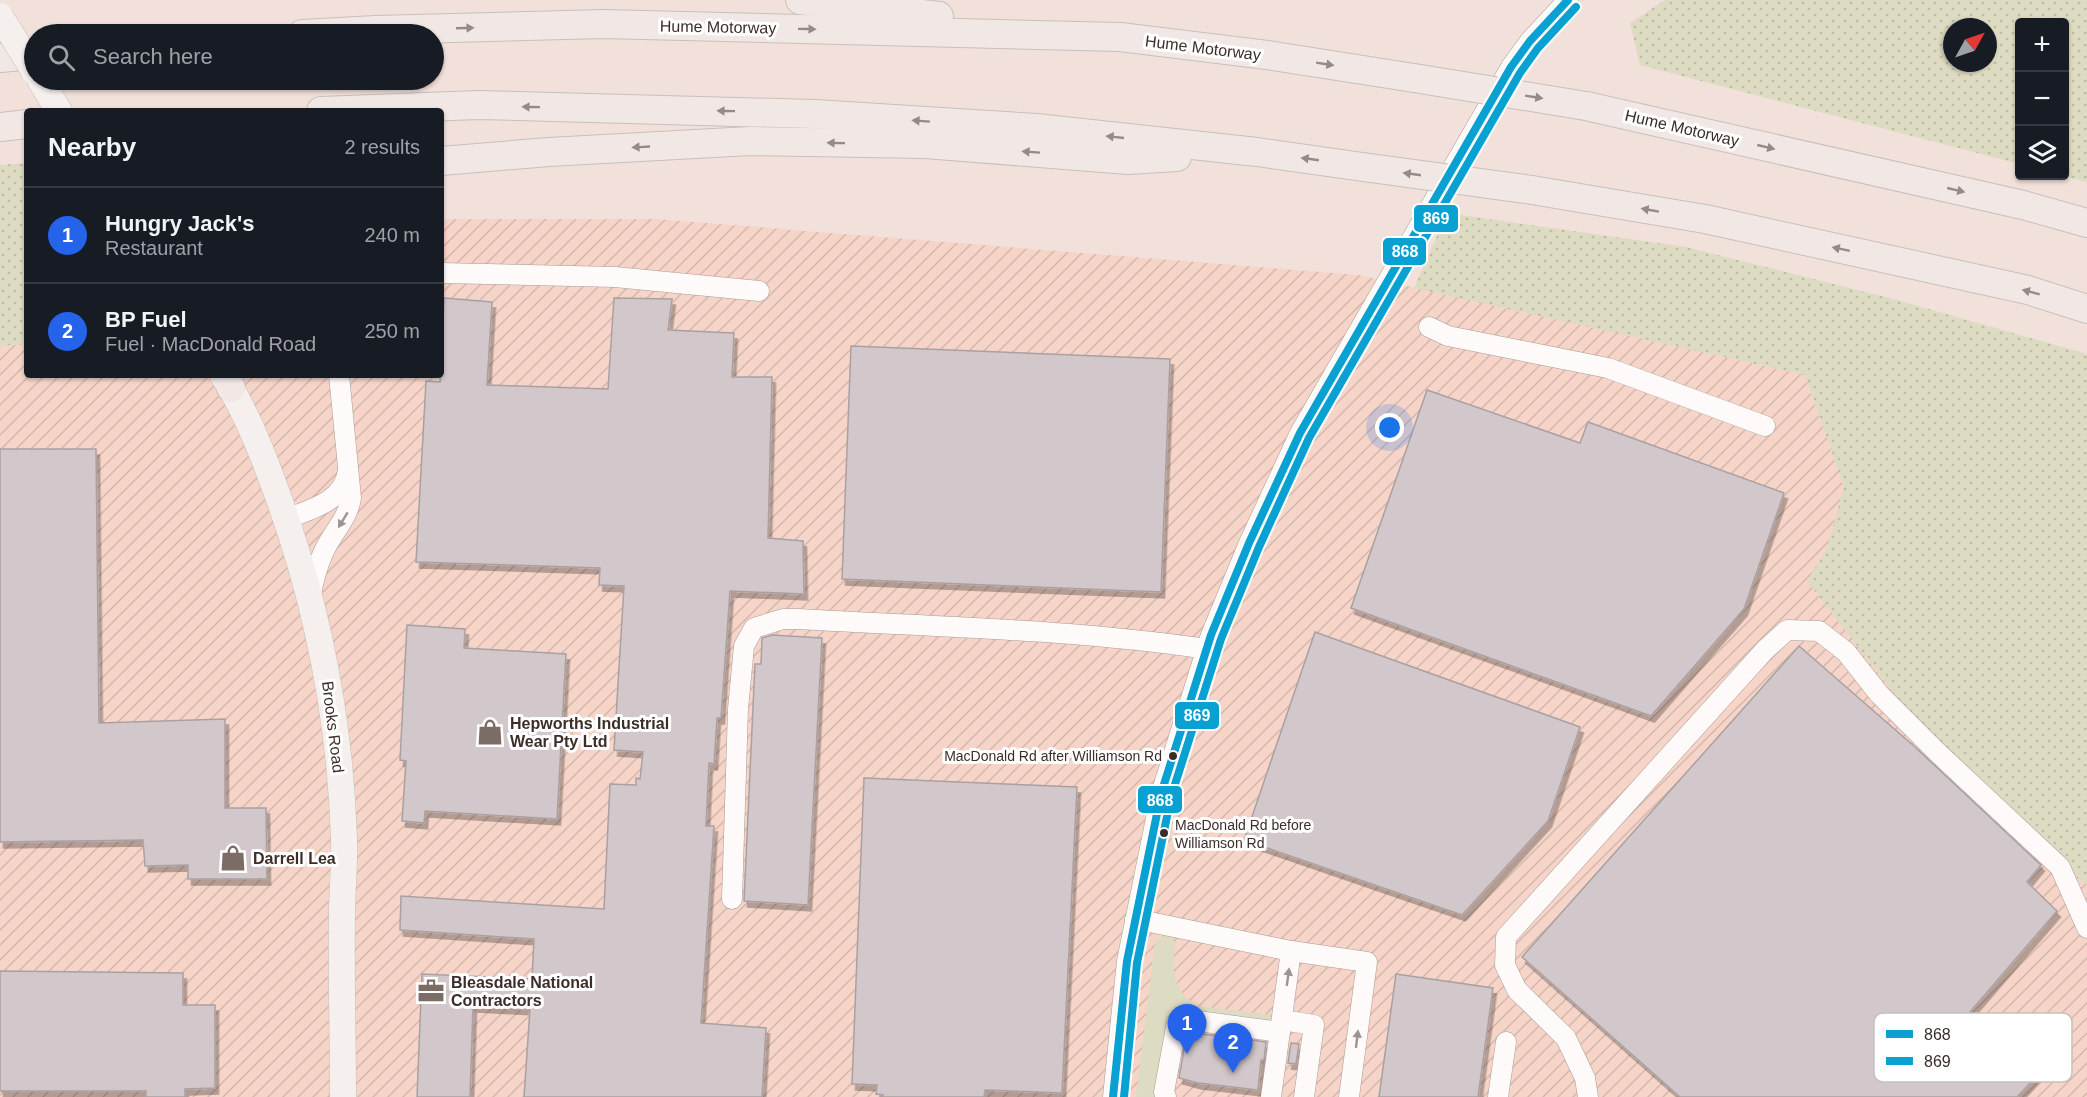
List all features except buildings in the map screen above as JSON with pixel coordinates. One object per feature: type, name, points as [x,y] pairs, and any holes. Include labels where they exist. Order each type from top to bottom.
[{"type":"highway","points":[[800,0],[1120,37]]},
{"type":"highway","name":"Hume Motorway","points":[[444,28],[603,24],[1120,37],[1267,55],[1586,106],[2023,205],[2087,223]]},
{"type":"highway","points":[[0,58],[24,56]]},
{"type":"highway","points":[[400,108],[478,105],[816,114],[1036,128],[1257,152],[1532,190],[1705,219],[2028,290],[2087,309]]},
{"type":"highway","points":[[0,127],[24,124]]},
{"type":"highway","points":[[444,161],[549,152],[750,141],[925,144],[1128,160],[1257,152]]},
{"type":"main road","points":[[0,16],[24,55]]},
{"type":"main road","points":[[46,90],[57,108]]},
{"type":"main road","name":"Brooks Road","points":[[227,379],[259,446],[286,519],[310,601],[330,699],[344,842],[343,1097]]},
{"type":"street","points":[[1113,1097],[1128,961],[1161,794],[1207,649],[1249,543],[1300,433],[1511,67],[1530,41],[1568,0]]},
{"type":"street","points":[[444,273],[615,277],[759,291]]},
{"type":"street","points":[[1429,327],[1448,336],[1608,368],[1766,426]]},
{"type":"street","points":[[310,601],[320,560],[350,505],[351,490],[339,378]]},
{"type":"street","points":[[286,519],[315,508],[338,494],[344,483],[348,463]]},
{"type":"street","points":[[732,899],[738,709],[744,646],[754,628],[783,619],[798,619],[1066,634],[1155,641],[1207,649]]},
{"type":"street","points":[[1588,1097],[1585,1078],[1566,1038],[1517,990],[1505,965],[1506,937],[1757,659],[1787,630],[1819,631],[1846,652],[1879,694],[1937,752],[2060,867],[2087,928]]},
{"type":"street","points":[[1135,920],[1292,951],[1367,962],[1350,1097]]},
{"type":"street","points":[[1271,1097],[1292,951]]},
{"type":"street","points":[[1166,1097],[1164,1092],[1177,1023],[1183,1019],[1281,1026],[1314,1025],[1304,1097]]},
{"type":"street","points":[[1498,1097],[1506,1042]]},
{"type":"shaded area","points":[[1665,0],[2087,0],[2087,182],[2069,178],[2069,18],[2015,18],[2015,163],[1640,65],[1630,23]]},
{"type":"shaded area","points":[[24,163],[24,344],[0,346],[0,165]]},
{"type":"shaded area","points":[[1447,213],[1686,247],[1897,300],[2087,354],[2087,885],[1929,739],[1807,581],[1827,548],[1844,487],[1805,375],[1414,288]]},
{"type":"shaded area","points":[[444,219],[656,219],[1359,275],[1805,375],[1844,487],[1827,548],[1808,581],[1929,739],[2087,885],[2087,1097],[0,1097],[0,346],[24,344],[24,378],[444,378]]},
{"type":"shaded area","points":[[1160,937],[1172,937],[1175,946],[1175,978],[1181,991],[1190,1001],[1197,1006],[1275,1015],[1274,1021],[1171,1013],[1160,1097],[1136,1097],[1155,942]]},
{"type":"transit line","name":"868","points":[[1113,1097],[1127,961],[1161,794],[1211,635],[1249,543],[1300,433],[1511,67],[1530,41],[1568,0]]},
{"type":"transit line","name":"869","points":[[1124,1097],[1137,963],[1171,797],[1221,639],[1259,547],[1309,438],[1520,73],[1538,48],[1576,7]]},
{"type":"place","name":"Hepworths Industrial Wear Pty Ltd","points":[[490,732]]},
{"type":"place","name":"MacDonald Rd after Williamson Rd","points":[[1173,756]]},
{"type":"place","name":"MacDonald Rd before Williamson Rd","points":[[1164,833]]},
{"type":"place","name":"Darrell Lea","points":[[233,858]]},
{"type":"place","name":"Bleasdale National Contractors","points":[[431,991]]},
{"type":"place","name":"Hungry Jack's","points":[[1187,1054]]},
{"type":"place","name":"BP Fuel","points":[[1233,1073]]}]
